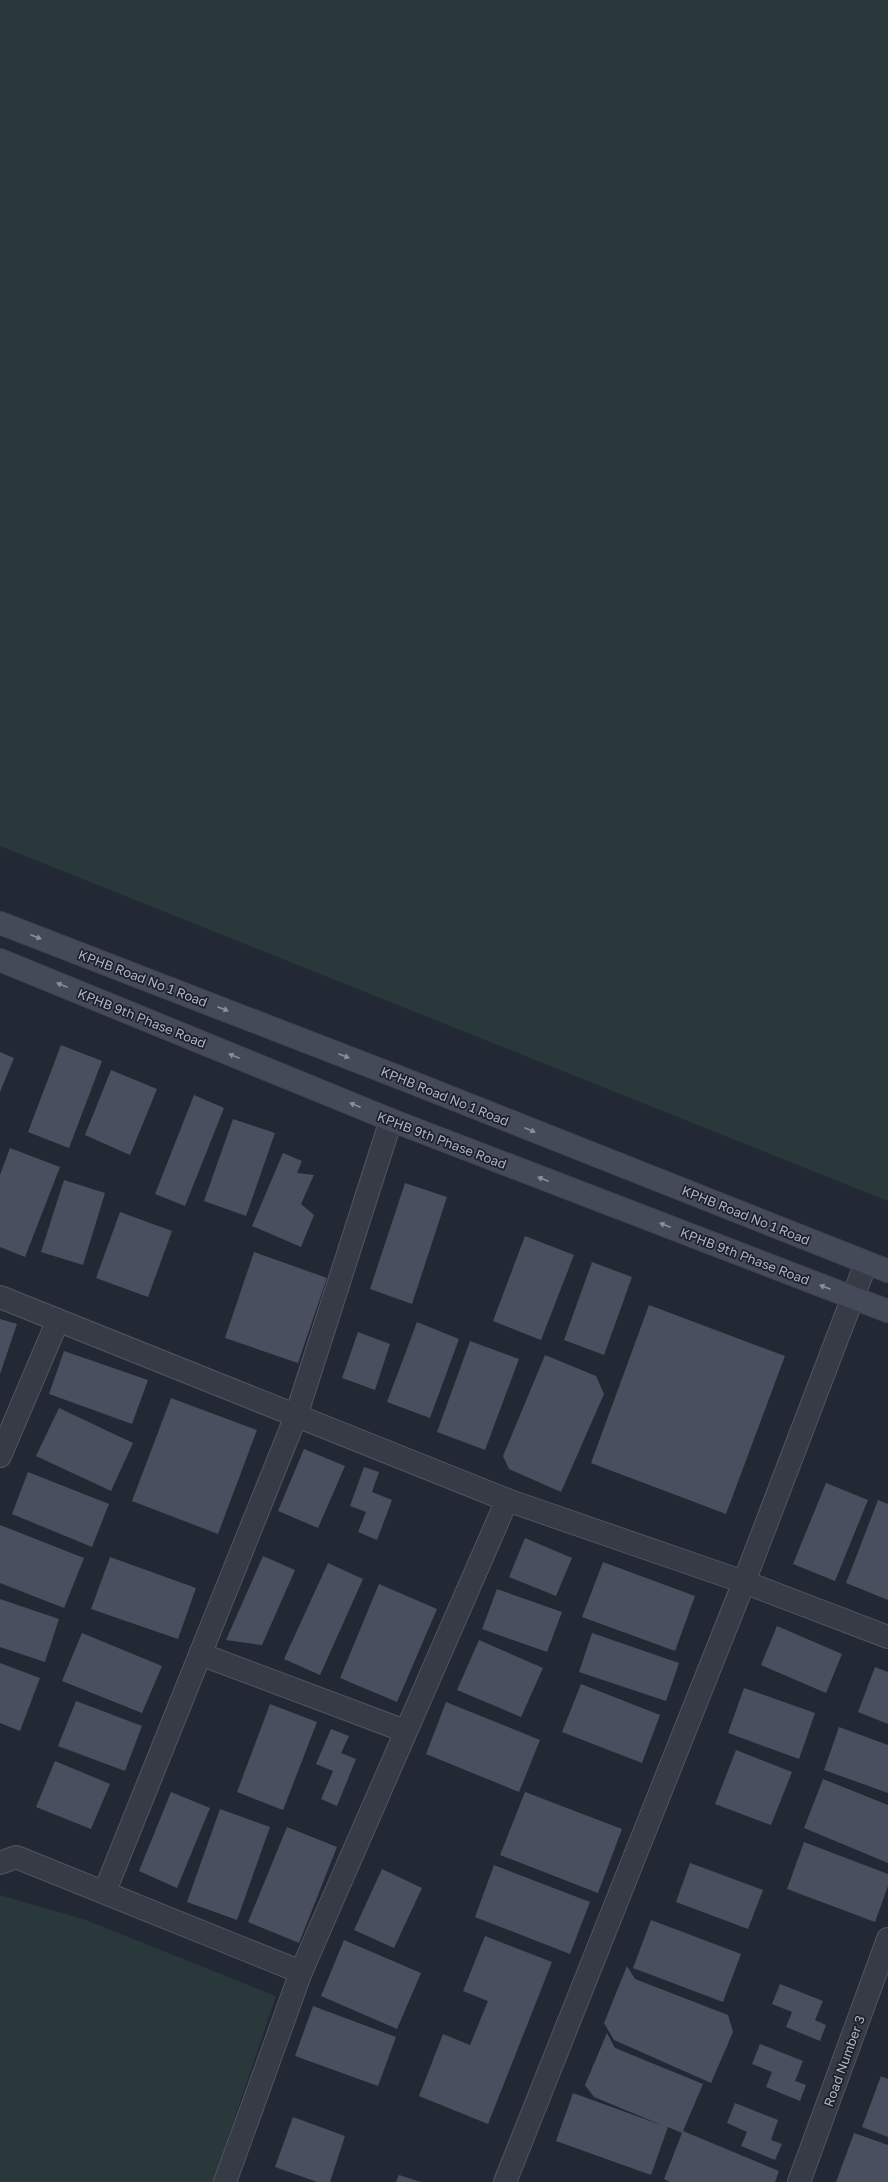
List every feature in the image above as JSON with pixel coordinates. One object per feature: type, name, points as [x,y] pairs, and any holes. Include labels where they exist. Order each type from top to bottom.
[{"type":"main road","name":"KPHB Road No 1 Road","points":[[0,923],[391,1074],[888,1272]]},
{"type":"main road","name":"KPHB 9th Phase Road","points":[[0,960],[391,1120],[888,1311]]},
{"type":"street","points":[[105,1891],[296,1416],[391,1120]]},
{"type":"street","points":[[505,2182],[744,1582],[866,1262]]},
{"type":"street","points":[[0,1297],[506,1500],[744,1582],[888,1637]]},
{"type":"street","points":[[0,1456],[58,1320]]},
{"type":"street","points":[[225,2182],[301,1972],[506,1500]]},
{"type":"street","points":[[200,1654],[406,1732]]},
{"type":"street","points":[[0,1863],[16,1857],[105,1891],[301,1972]]},
{"type":"street","name":"Road Number 3","points":[[799,2182],[888,1939]]},
{"type":"shaded area","points":[[0,0],[888,0],[888,1201],[0,846]]},
{"type":"shaded area","points":[[0,1895],[86,1920],[276,1996],[213,2182],[0,2182]]},
{"type":"building","points":[[61,1045],[102,1061],[69,1148],[28,1132]]},
{"type":"building","points":[[0,1052],[14,1058],[0,1092]]},
{"type":"building","points":[[111,1070],[157,1089],[130,1155],[85,1135]]},
{"type":"building","points":[[194,1095],[224,1108],[185,1206],[155,1194]]},
{"type":"building","points":[[233,1119],[275,1133],[246,1216],[204,1201]]},
{"type":"building","points":[[10,1148],[60,1167],[25,1257],[0,1247],[0,1175]]},
{"type":"building","points":[[283,1153],[302,1161],[297,1173],[314,1175],[301,1204],[314,1215],[301,1247],[252,1226]]},
{"type":"building","points":[[64,1180],[105,1193],[83,1265],[41,1252]]},
{"type":"building","points":[[405,1183],[447,1197],[412,1304],[370,1289]]},
{"type":"building","points":[[120,1212],[172,1231],[148,1297],[96,1278]]},
{"type":"building","points":[[525,1236],[574,1255],[541,1340],[493,1321]]},
{"type":"building","points":[[254,1252],[327,1278],[298,1363],[225,1338]]},
{"type":"building","points":[[592,1262],[632,1277],[604,1355],[564,1340]]},
{"type":"building","points":[[649,1305],[785,1356],[726,1514],[591,1463]]},
{"type":"building","points":[[0,1319],[17,1324],[0,1374]]},
{"type":"building","points":[[417,1322],[459,1339],[430,1418],[387,1402]]},
{"type":"building","points":[[358,1332],[390,1344],[375,1390],[342,1378]]},
{"type":"building","points":[[470,1341],[519,1359],[485,1450],[437,1432]]},
{"type":"building","points":[[64,1351],[148,1380],[132,1424],[49,1394]]},
{"type":"building","points":[[545,1355],[596,1376],[604,1394],[561,1492],[509,1469],[503,1456]]},
{"type":"building","points":[[171,1398],[257,1430],[218,1534],[132,1501]]},
{"type":"building","points":[[59,1408],[133,1443],[111,1491],[36,1456]]},
{"type":"building","points":[[304,1449],[345,1466],[318,1528],[278,1511]]},
{"type":"building","points":[[364,1467],[379,1472],[372,1492],[392,1500],[377,1540],[358,1532],[366,1512],[350,1506]]},
{"type":"building","points":[[28,1472],[109,1504],[92,1547],[12,1514]]},
{"type":"building","points":[[826,1483],[868,1500],[835,1581],[793,1564]]},
{"type":"building","points":[[878,1500],[888,1504],[888,1600],[846,1583]]},
{"type":"building","points":[[0,1525],[84,1558],[64,1608],[0,1583]]},
{"type":"building","points":[[525,1538],[572,1558],[556,1596],[509,1577]]},
{"type":"building","points":[[263,1556],[295,1570],[262,1645],[226,1640]]},
{"type":"building","points":[[110,1557],[196,1588],[178,1639],[91,1609]]},
{"type":"building","points":[[603,1562],[695,1596],[675,1651],[582,1617]]},
{"type":"building","points":[[328,1563],[363,1579],[320,1675],[284,1659]]},
{"type":"building","points":[[379,1584],[437,1609],[397,1702],[340,1678]]},
{"type":"building","points":[[497,1589],[562,1612],[547,1652],[482,1629]]},
{"type":"building","points":[[0,1599],[59,1619],[45,1662],[0,1647]]},
{"type":"building","points":[[777,1626],[842,1654],[826,1693],[761,1665]]},
{"type":"building","points":[[82,1633],[162,1666],[142,1713],[62,1681]]},
{"type":"building","points":[[592,1633],[679,1663],[666,1701],[579,1672]]},
{"type":"building","points":[[479,1640],[543,1668],[521,1717],[457,1690]]},
{"type":"building","points":[[0,1663],[40,1678],[20,1731],[0,1723]]},
{"type":"building","points":[[875,1667],[888,1672],[888,1724],[858,1712]]},
{"type":"building","points":[[581,1684],[660,1715],[642,1763],[562,1732]]},
{"type":"building","points":[[744,1688],[815,1713],[799,1759],[728,1733]]},
{"type":"building","points":[[76,1701],[142,1726],[125,1771],[58,1746]]},
{"type":"building","points":[[446,1702],[540,1740],[519,1792],[426,1754]]},
{"type":"building","points":[[270,1704],[317,1722],[283,1810],[237,1792]]},
{"type":"building","points":[[839,1727],[888,1745],[888,1793],[824,1770]]},
{"type":"building","points":[[331,1729],[349,1736],[341,1753],[356,1759],[337,1806],[321,1799],[333,1771],[316,1764]]},
{"type":"building","points":[[736,1750],[792,1772],[771,1825],[715,1804]]},
{"type":"building","points":[[55,1761],[110,1784],[91,1829],[36,1807]]},
{"type":"building","points":[[823,1779],[888,1805],[888,1863],[804,1828]]},
{"type":"building","points":[[171,1792],[210,1808],[177,1888],[139,1871]]},
{"type":"building","points":[[525,1792],[622,1829],[598,1893],[500,1855]]},
{"type":"building","points":[[220,1809],[270,1827],[237,1920],[187,1902]]},
{"type":"building","points":[[287,1827],[337,1847],[299,1943],[248,1922]]},
{"type":"building","points":[[804,1842],[888,1874],[888,1886],[875,1922],[787,1889]]},
{"type":"building","points":[[690,1863],[763,1890],[748,1929],[676,1902]]},
{"type":"building","points":[[494,1865],[590,1902],[570,1954],[475,1917]]},
{"type":"building","points":[[382,1869],[422,1888],[394,1948],[354,1930]]},
{"type":"building","points":[[651,1920],[741,1954],[723,2002],[633,1968]]},
{"type":"building","points":[[485,1936],[552,1962],[488,2124],[419,2096],[443,2034],[470,2045],[488,2001],[463,1991]]},
{"type":"building","points":[[344,1940],[421,1973],[397,2029],[321,1996]]},
{"type":"building","points":[[627,1966],[635,1979],[728,2015],[733,2032],[711,2083],[614,2040],[604,2023]]},
{"type":"building","points":[[780,1984],[823,2001],[815,2020],[826,2025],[820,2041],[786,2027],[792,2012],[772,2004]]},
{"type":"building","points":[[313,2006],[396,2037],[378,2086],[295,2056]]},
{"type":"building","points":[[607,2033],[615,2048],[703,2084],[683,2131],[779,2171],[775,2182],[670,2182],[664,2179],[682,2133],[668,2127],[651,2175],[556,2141],[573,2093],[664,2126],[594,2097],[585,2085]]},
{"type":"building","points":[[760,2044],[803,2061],[795,2081],[806,2085],[800,2101],[766,2087],[772,2072],[752,2064]]},
{"type":"building","points":[[881,2076],[888,2079],[888,2137],[862,2127]]},
{"type":"building","points":[[735,2103],[778,2120],[771,2140],[782,2144],[775,2160],[741,2146],[747,2132],[727,2123]]},
{"type":"building","points":[[293,2117],[345,2136],[330,2182],[317,2182],[275,2167]]},
{"type":"building","points":[[854,2133],[888,2145],[888,2182],[836,2182]]},
{"type":"building","points":[[399,2175],[421,2182],[396,2182]]}]
